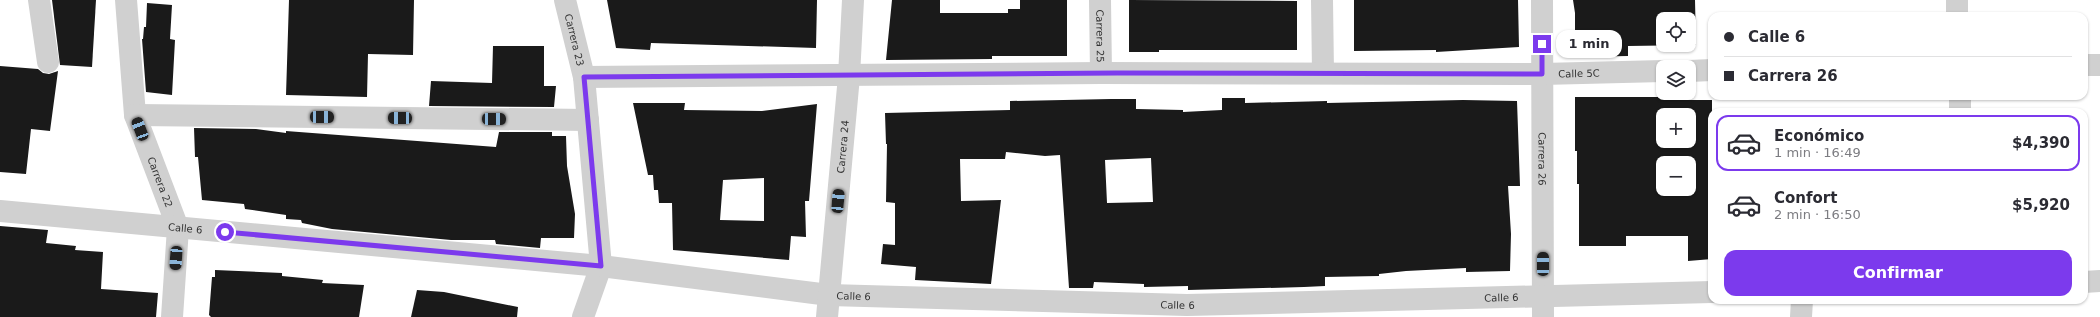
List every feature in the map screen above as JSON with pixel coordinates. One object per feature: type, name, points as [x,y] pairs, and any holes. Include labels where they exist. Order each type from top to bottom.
[{"type":"street","points":[[39,0],[48,62]]},
{"type":"street","name":"Carrera 22","points":[[126,0],[134,115],[178,228],[172,317]]},
{"type":"street","name":"Carrera 23","points":[[565,0],[584,77],[601,266],[583,317]]},
{"type":"street","name":"Carrera 24","points":[[827,317],[849,76],[853,0]]},
{"type":"street","name":"Carrera 25","points":[[1100,0],[1101,73]]},
{"type":"street","points":[[1322,0],[1323,72]]},
{"type":"street","name":"Carrera 26","points":[[1542,0],[1543,306]]},
{"type":"street","points":[[1957,0],[1957,12]]},
{"type":"street","points":[[2088,65],[2100,66]]},
{"type":"street","points":[[1696,71],[1708,70]]},
{"type":"street","name":"Calle 5C","points":[[584,77],[1323,72],[1542,74],[1656,71]]},
{"type":"street","points":[[134,115],[588,120]]},
{"type":"street","name":"Calle 6","points":[[0,211],[601,266],[829,295],[1187,311],[1543,306],[1708,292]]},
{"type":"street","points":[[2088,282],[2100,281]]},
{"type":"street","points":[[1801,317],[1802,304]]},
{"type":"building","points":[[52,0],[96,0],[92,67],[60,65]]},
{"type":"building","points":[[289,0],[414,0],[413,55],[368,54],[367,97],[286,95]]},
{"type":"building","points":[[607,0],[817,0],[816,48],[651,43],[650,50],[616,48]]},
{"type":"building","points":[[892,0],[940,0],[940,13],[1008,13],[1008,9],[1020,9],[1020,0],[1067,0],[1067,56],[992,56],[992,59],[886,60]]},
{"type":"building","points":[[1129,0],[1297,1],[1297,50],[1159,50],[1159,52],[1129,52]]},
{"type":"building","points":[[1354,0],[1518,0],[1519,47],[1436,52],[1436,50],[1354,51]]},
{"type":"building","points":[[1573,0],[1695,0],[1695,12],[1656,12],[1656,46],[1628,46],[1628,56],[1575,57],[1575,13]]},
{"type":"building","points":[[147,3],[172,5],[170,39],[175,40],[172,95],[146,92],[142,39],[144,27],[146,27]]},
{"type":"building","points":[[493,46],[544,46],[544,86],[556,86],[554,107],[429,106],[431,81],[492,83]]},
{"type":"building","points":[[0,66],[38,69],[43,73],[49,74],[58,71],[50,131],[31,129],[26,174],[0,172]]},
{"type":"building","points":[[1575,97],[1656,97],[1656,100],[1712,100],[1712,108],[1708,108],[1708,259],[1688,261],[1688,236],[1626,236],[1626,246],[1579,246],[1579,184],[1577,184],[1577,151],[1575,151]]},
{"type":"building","points":[[1222,98],[1245,98],[1245,103],[1463,100],[1517,101],[1520,186],[1508,186],[1511,234],[1510,271],[1466,272],[1466,268],[1406,271],[1379,274],[1379,276],[1325,277],[1325,286],[1304,287],[1188,290],[1188,286],[1144,287],[1144,284],[1094,282],[1093,288],[1069,288],[1060,155],[1045,156],[1006,152],[1005,159],[960,159],[961,201],[1001,200],[991,284],[915,280],[916,267],[881,264],[883,244],[895,245],[895,203],[886,202],[887,144],[885,113],[1010,110],[1010,101],[1111,99],[1136,99],[1136,109],[1183,110],[1183,112],[1222,110]],"holes":[[[1151,158],[1153,202],[1107,203],[1105,160]]]},
{"type":"building","points":[[633,103],[685,103],[684,110],[762,111],[817,104],[809,201],[805,201],[806,237],[791,236],[789,260],[673,250],[672,203],[659,203],[658,190],[654,190],[653,175],[648,175]],"holes":[[[764,178],[764,221],[720,220],[723,180]]]},
{"type":"building","points":[[194,128],[256,129],[286,133],[286,131],[496,147],[499,132],[552,132],[552,136],[566,136],[567,166],[575,214],[574,238],[541,238],[540,248],[496,244],[495,240],[451,240],[332,229],[302,223],[301,220],[286,219],[286,215],[245,209],[244,204],[202,200],[198,157],[195,157]]},
{"type":"building","points":[[0,226],[48,230],[46,243],[76,246],[75,250],[103,252],[101,289],[158,293],[156,317],[0,317]]},
{"type":"building","points":[[215,270],[282,273],[282,276],[323,280],[322,283],[364,285],[359,317],[211,317],[209,315],[212,277],[215,277]]},
{"type":"building","points":[[417,290],[444,292],[518,307],[517,317],[411,317]]},
{"type":"route","points":[[225,232],[601,266],[584,77],[1323,72],[1542,74],[1542,44]]}]
